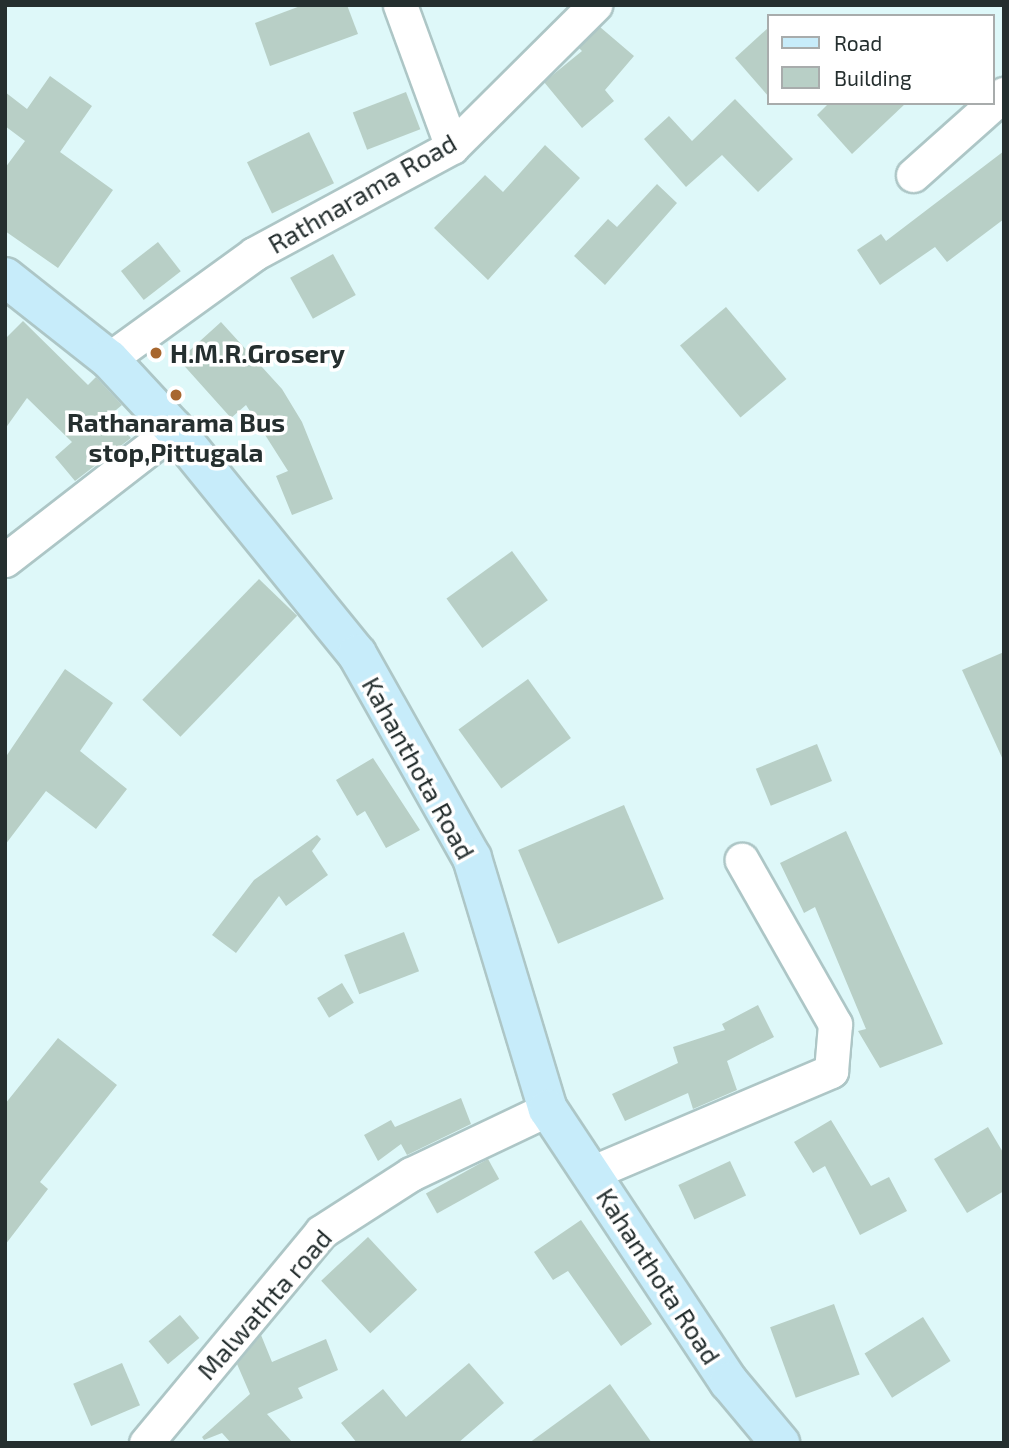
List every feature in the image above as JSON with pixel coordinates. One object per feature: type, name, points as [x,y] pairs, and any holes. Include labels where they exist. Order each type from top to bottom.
[{"type":"main road","name":"Kahanthota Road","points":[[5,277],[109,359],[174,429],[356,654],[472,859],[548,1109],[729,1382],[780,1443]]},
{"type":"street","points":[[400,5],[452,148]]},
{"type":"street","name":"Rathnarama Road","points":[[109,359],[254,254],[452,148],[595,5]]},
{"type":"street","points":[[913,175],[992,105]]},
{"type":"street","points":[[5,560],[174,429]]},
{"type":"street","points":[[592,1173],[831,1071],[835,1024],[743,860]]},
{"type":"street","name":"Malwathta road","points":[[146,1443],[321,1232],[411,1174],[548,1109]]},
{"type":"building","points":[[303,5],[347,5],[358,34],[270,66],[255,23]]},
{"type":"building","points":[[600,27],[634,56],[605,90],[614,101],[582,128],[544,82],[582,51],[579,48]]},
{"type":"building","points":[[768,28],[768,96],[735,58]]},
{"type":"building","points":[[50,76],[92,106],[60,152],[113,190],[58,268],[5,231],[5,168],[25,141],[5,126],[5,92],[27,109]]},
{"type":"building","points":[[406,92],[420,129],[367,150],[353,112]]},
{"type":"building","points":[[735,99],[793,159],[758,192],[722,155],[686,187],[644,139],[669,116],[692,141]]},
{"type":"building","points":[[827,105],[904,105],[852,154],[817,115]]},
{"type":"building","points":[[309,132],[334,183],[272,213],[247,162]]},
{"type":"building","points":[[545,145],[580,178],[488,280],[434,228],[485,175],[503,192]]},
{"type":"building","points":[[1004,151],[1004,219],[947,262],[935,247],[880,285],[857,250],[881,234],[886,241]]},
{"type":"building","points":[[657,184],[677,203],[605,285],[574,256],[608,219],[617,227]]},
{"type":"building","points":[[158,242],[181,271],[144,300],[121,271]]},
{"type":"building","points":[[333,254],[356,295],[313,319],[290,278]]},
{"type":"building","points":[[726,307],[786,379],[740,418],[680,346]]},
{"type":"building","points":[[23,321],[88,385],[96,377],[122,405],[110,415],[131,438],[75,481],[55,457],[72,442],[27,398],[5,429],[5,339]]},
{"type":"building","points":[[221,322],[282,389],[302,422],[333,499],[292,515],[276,476],[288,471],[246,405],[231,418],[179,360]]},
{"type":"building","points":[[512,551],[548,600],[482,648],[446,599]]},
{"type":"building","points":[[259,579],[297,616],[180,737],[142,700]]},
{"type":"building","points":[[1004,652],[1004,762],[962,670]]},
{"type":"building","points":[[65,669],[113,703],[80,751],[127,789],[96,829],[46,791],[5,845],[5,758]]},
{"type":"building","points":[[528,679],[571,738],[501,789],[458,730]]},
{"type":"building","points":[[817,744],[832,781],[771,806],[756,769]]},
{"type":"building","points":[[373,758],[420,830],[386,848],[365,811],[357,816],[336,780]]},
{"type":"building","points":[[624,805],[664,899],[558,944],[518,850]]},
{"type":"building","points":[[846,831],[943,1044],[880,1068],[858,1031],[866,1029],[815,907],[804,913],[780,863]]},
{"type":"building","points":[[317,835],[321,839],[312,851],[328,875],[286,906],[279,896],[236,953],[212,935],[254,880]]},
{"type":"building","points":[[404,932],[419,971],[359,994],[344,955]]},
{"type":"building","points":[[342,983],[354,1003],[329,1018],[317,998]]},
{"type":"building","points":[[758,1005],[774,1037],[727,1061],[737,1090],[693,1109],[688,1093],[625,1121],[612,1094],[678,1063],[673,1047],[725,1030],[722,1024]]},
{"type":"building","points":[[58,1038],[117,1085],[40,1182],[48,1189],[5,1245],[5,1104]]},
{"type":"building","points":[[461,1098],[471,1124],[407,1155],[401,1144],[378,1161],[364,1135],[391,1120],[395,1127]]},
{"type":"building","points":[[831,1120],[871,1186],[889,1177],[907,1211],[860,1235],[825,1166],[813,1173],[794,1142]]},
{"type":"building","points":[[988,1127],[1004,1154],[1004,1191],[967,1213],[934,1159]]},
{"type":"building","points":[[488,1159],[499,1179],[437,1214],[426,1193]]},
{"type":"building","points":[[730,1161],[746,1195],[694,1220],[678,1185]]},
{"type":"building","points":[[581,1220],[652,1324],[621,1346],[568,1271],[553,1280],[534,1252]]},
{"type":"building","points":[[368,1237],[417,1290],[370,1333],[321,1281]]},
{"type":"building","points":[[834,1304],[860,1374],[796,1398],[770,1327]]},
{"type":"building","points":[[180,1315],[199,1338],[168,1364],[149,1341]]},
{"type":"building","points":[[923,1317],[951,1361],[892,1398],[864,1354]]},
{"type":"building","points":[[261,1335],[272,1362],[326,1339],[338,1370],[298,1388],[303,1398],[267,1414],[293,1443],[231,1443],[222,1433],[204,1440],[202,1437],[250,1394],[237,1364]]},
{"type":"building","points":[[122,1363],[140,1405],[91,1426],[73,1384]]},
{"type":"building","points":[[469,1363],[504,1403],[458,1443],[357,1443],[341,1423],[383,1389],[406,1417]]},
{"type":"building","points":[[610,1384],[652,1443],[529,1443]]},
{"type":"place","name":"H.M.R.Grosery","points":[[156,353]]},
{"type":"place","name":"Rathanarama Bus stop,Pittugala","points":[[176,395]]}]
